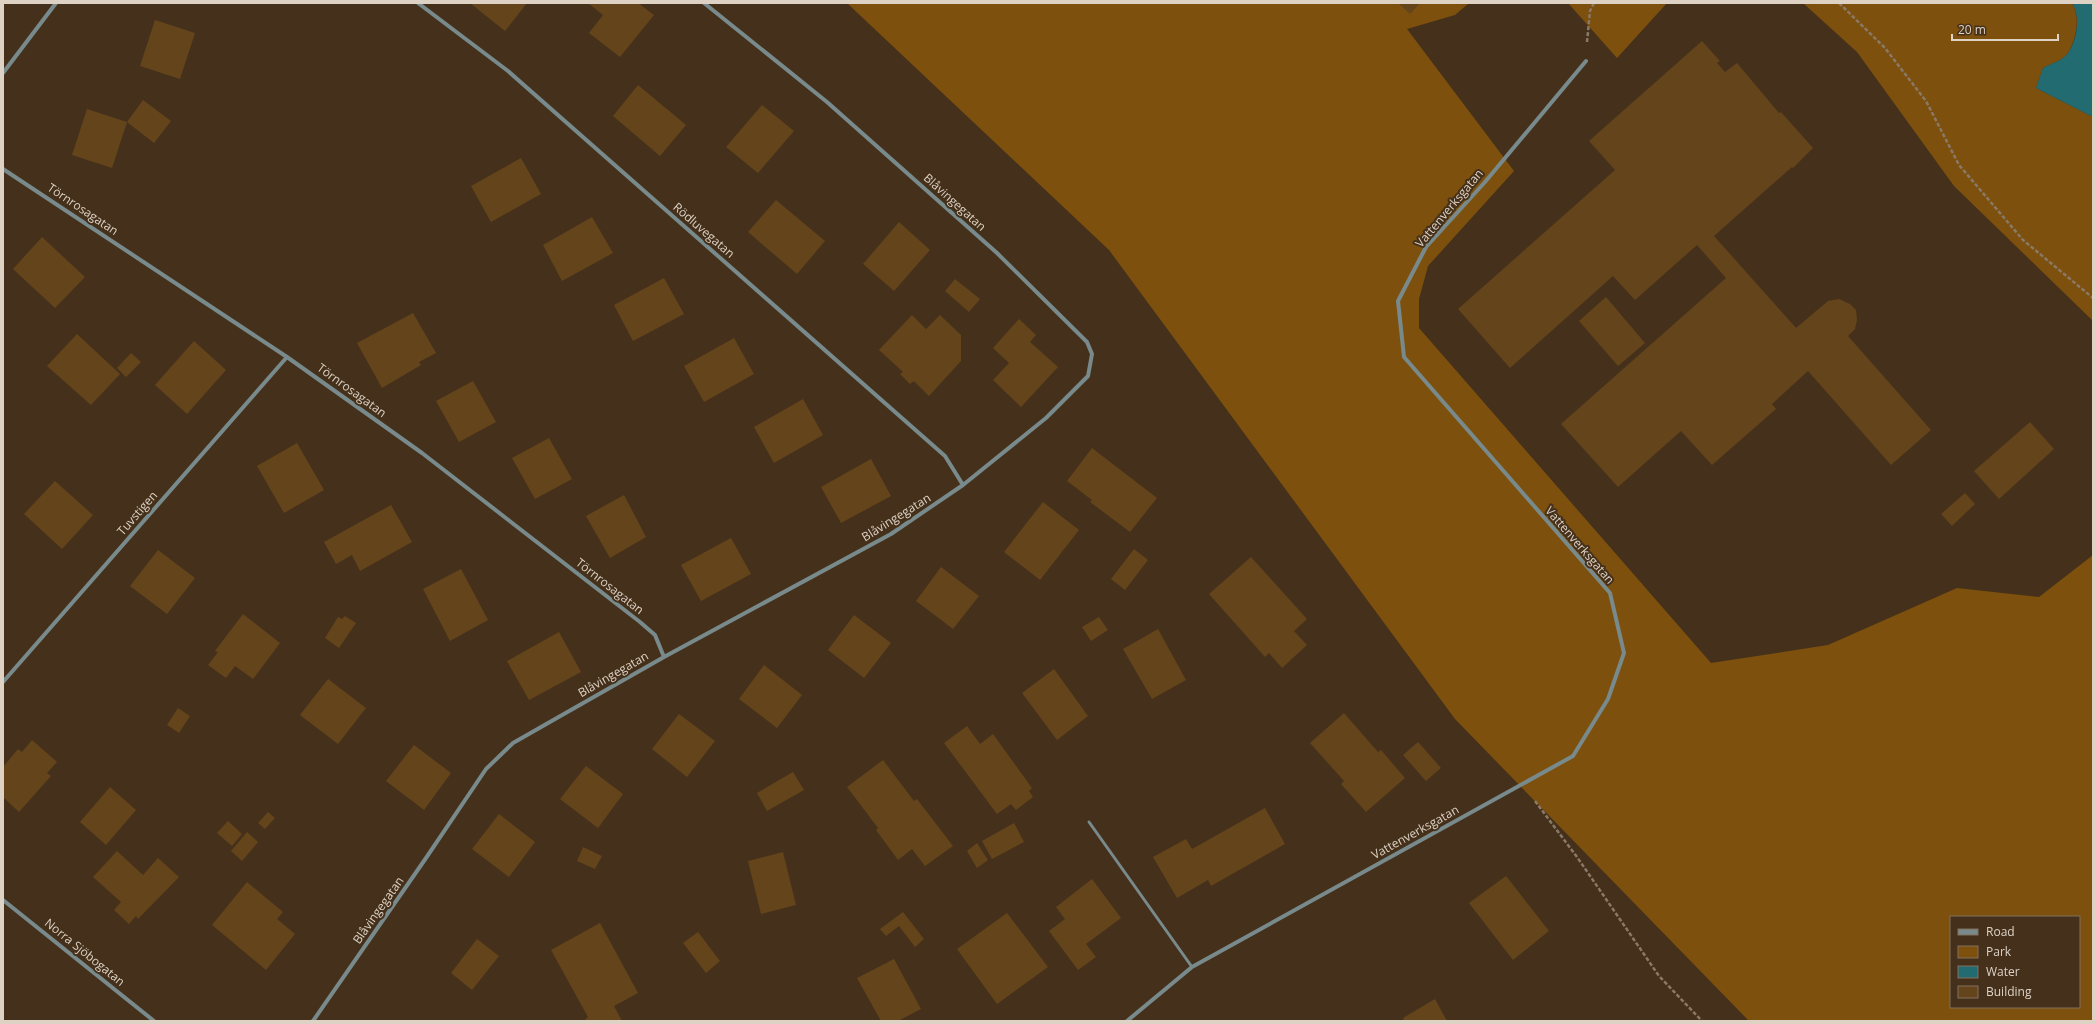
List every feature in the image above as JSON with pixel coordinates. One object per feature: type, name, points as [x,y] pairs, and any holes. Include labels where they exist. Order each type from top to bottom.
[{"type":"street","points":[[3,74],[56,3]]},
{"type":"street","name":"Rödluvegatan","points":[[418,3],[508,71],[945,456],[963,485]]},
{"type":"street","name":"Blåvingegatan","points":[[313,1021],[486,769],[513,743],[664,657],[891,534],[963,485],[1046,418],[1088,376],[1092,354],[1087,342],[997,253],[827,102],[704,3]]},
{"type":"street","name":"Vattenverksgatan","points":[[1127,1021],[1192,967],[1573,756],[1608,699],[1624,653],[1610,593],[1404,357],[1398,301],[1426,247],[1485,182],[1586,61]]},
{"type":"street","name":"Törnrosagatan","points":[[3,168],[287,356],[422,453],[640,622],[655,635],[664,657]]},
{"type":"street","name":"Tuvstigen","points":[[3,682],[287,356]]},
{"type":"street","name":"Norra Sjöbogatan","points":[[3,900],[154,1021]]},
{"type":"lane","points":[[1089,822],[1192,967]]},
{"type":"path","points":[[1586,61],[1590,11],[1594,3]]},
{"type":"path","points":[[1839,3],[1885,48],[1926,100],[1959,164],[2023,240],[2093,298]]},
{"type":"path","points":[[1522,784],[1577,857],[1659,976],[1702,1021]]},
{"type":"green space","points":[[847,3],[1469,3],[1455,15],[1407,29],[1514,171],[1428,266],[1419,299],[1419,328],[1711,663],[1828,645],[1957,588],[2039,597],[2093,555],[2093,1021],[1749,1021],[1455,719],[1109,250]]},
{"type":"green space","points":[[1568,3],[1667,3],[1617,58]]},
{"type":"green space","points":[[1803,3],[2072,3],[2075,8],[2077,21],[2071,48],[2063,58],[2043,68],[2036,88],[2093,117],[2093,321],[1954,186],[1857,52]]},
{"type":"water","points":[[2072,3],[2093,3],[2093,117],[2036,88],[2043,68],[2063,58],[2068,53],[2074,42],[2077,21],[2075,8]]},
{"type":"building","points":[[470,3],[527,3],[505,31]]},
{"type":"building","points":[[588,3],[638,3],[654,15],[620,57],[589,33],[603,15]]},
{"type":"building","points":[[1398,3],[1420,3],[1410,14]]},
{"type":"building","points":[[155,20],[195,33],[180,79],[140,66]]},
{"type":"building","points":[[1702,41],[1720,61],[1717,63],[1725,72],[1737,63],[1779,113],[1781,112],[1813,148],[1793,168],[1792,167],[1714,236],[1796,328],[1828,301],[1839,299],[1850,304],[1856,310],[1857,320],[1855,329],[1848,336],[1931,430],[1891,465],[1808,371],[1772,404],[1776,409],[1712,465],[1681,431],[1618,487],[1561,424],[1726,278],[1697,245],[1635,300],[1613,276],[1510,368],[1458,309],[1615,170],[1589,141]]},
{"type":"building","points":[[638,85],[686,125],[660,156],[613,116]]},
{"type":"building","points":[[143,100],[171,121],[154,143],[127,122]]},
{"type":"building","points":[[762,105],[794,131],[758,173],[726,147]]},
{"type":"building","points":[[87,109],[127,122],[112,168],[72,155]]},
{"type":"building","points":[[521,158],[541,194],[491,222],[471,186]]},
{"type":"building","points":[[776,200],[825,241],[797,274],[748,232]]},
{"type":"building","points":[[592,217],[613,253],[562,281],[543,245]]},
{"type":"building","points":[[899,222],[930,250],[894,291],[863,264]]},
{"type":"building","points":[[42,237],[85,277],[55,308],[13,269]]},
{"type":"building","points":[[664,278],[684,314],[633,341],[614,305]]},
{"type":"building","points":[[955,279],[980,299],[969,312],[945,291]]},
{"type":"building","points":[[1606,297],[1645,343],[1618,366],[1579,321]]},
{"type":"building","points":[[413,313],[436,353],[419,362],[421,365],[382,388],[357,343]]},
{"type":"building","points":[[912,315],[926,329],[940,315],[961,335],[961,361],[929,396],[914,381],[910,384],[900,374],[903,372],[879,350]]},
{"type":"building","points":[[1019,319],[1036,335],[1030,342],[1058,367],[1021,407],[993,380],[1009,363],[993,348]]},
{"type":"building","points":[[77,334],[120,374],[91,405],[47,366]]},
{"type":"building","points":[[734,338],[754,374],[704,402],[684,366]]},
{"type":"building","points":[[194,341],[226,370],[187,414],[155,385]]},
{"type":"building","points":[[131,353],[141,362],[126,377],[117,368]]},
{"type":"building","points":[[473,381],[496,422],[459,442],[436,401]]},
{"type":"building","points":[[803,399],[823,435],[774,463],[754,427]]},
{"type":"building","points":[[2030,422],[2054,449],[1999,499],[1974,471]]},
{"type":"building","points":[[549,438],[572,479],[535,499],[512,458]]},
{"type":"building","points":[[297,443],[324,490],[284,513],[257,466]]},
{"type":"building","points":[[1092,448],[1157,498],[1130,532],[1090,502],[1092,500],[1067,481]]},
{"type":"building","points":[[871,459],[891,496],[841,523],[821,487]]},
{"type":"building","points":[[55,481],[93,515],[62,549],[24,514]]},
{"type":"building","points":[[1965,493],[1975,504],[1952,526],[1941,514]]},
{"type":"building","points":[[624,495],[646,537],[610,558],[586,516]]},
{"type":"building","points":[[1043,502],[1079,530],[1040,580],[1004,552]]},
{"type":"building","points":[[391,505],[412,542],[360,571],[352,555],[336,564],[324,542]]},
{"type":"building","points":[[731,538],[751,574],[701,601],[681,565]]},
{"type":"building","points":[[1134,549],[1148,560],[1125,590],[1111,579]]},
{"type":"building","points":[[158,550],[195,578],[167,614],[130,586]]},
{"type":"building","points":[[1251,557],[1307,619],[1294,631],[1307,645],[1282,668],[1269,653],[1265,657],[1209,594]]},
{"type":"building","points":[[941,567],[979,596],[953,629],[916,601]]},
{"type":"building","points":[[461,569],[488,620],[450,641],[423,589]]},
{"type":"building","points":[[243,614],[280,643],[253,679],[235,666],[226,678],[208,665],[218,652],[215,651]]},
{"type":"building","points":[[854,615],[891,643],[864,678],[828,650]]},
{"type":"building","points":[[345,616],[356,623],[339,648],[325,638],[338,617],[342,619]]},
{"type":"building","points":[[1099,617],[1108,630],[1091,641],[1082,627]]},
{"type":"building","points":[[1158,629],[1186,680],[1152,699],[1123,649]]},
{"type":"building","points":[[559,632],[581,672],[529,700],[507,661]]},
{"type":"building","points":[[764,665],[802,695],[777,728],[739,699]]},
{"type":"building","points":[[1054,669],[1088,716],[1057,740],[1022,693]]},
{"type":"building","points":[[328,679],[366,708],[338,744],[300,715]]},
{"type":"building","points":[[178,708],[190,716],[179,733],[167,725]]},
{"type":"building","points":[[1344,713],[1378,752],[1381,750],[1405,778],[1366,812],[1341,784],[1344,781],[1310,743]]},
{"type":"building","points":[[679,714],[715,741],[687,777],[652,749]]},
{"type":"building","points":[[967,726],[980,744],[993,734],[1032,788],[1029,791],[1033,797],[1016,810],[1011,804],[997,814],[944,743]]},
{"type":"building","points":[[32,740],[57,762],[47,773],[51,776],[19,812],[3,797],[3,767],[18,749],[22,752]]},
{"type":"building","points":[[1418,742],[1441,768],[1426,781],[1403,755]]},
{"type":"building","points":[[414,745],[451,773],[424,810],[386,781]]},
{"type":"building","points":[[883,760],[914,801],[917,799],[953,846],[925,866],[912,849],[898,860],[876,830],[878,828],[847,787]]},
{"type":"building","points":[[586,766],[623,794],[598,828],[560,799]]},
{"type":"building","points":[[793,772],[804,790],[767,811],[757,793]]},
{"type":"building","points":[[110,787],[136,810],[106,845],[80,822]]},
{"type":"building","points":[[1265,808],[1285,844],[1211,886],[1208,880],[1177,898],[1153,857],[1186,839],[1192,849]]},
{"type":"building","points":[[268,812],[275,818],[265,829],[258,823]]},
{"type":"building","points":[[499,814],[535,842],[509,877],[472,849]]},
{"type":"building","points":[[228,821],[242,834],[232,846],[217,833]]},
{"type":"building","points":[[1014,823],[1024,842],[992,859],[982,841]]},
{"type":"building","points":[[247,832],[258,842],[242,861],[231,851]]},
{"type":"building","points":[[977,843],[988,860],[977,868],[967,851]]},
{"type":"building","points":[[583,847],[602,856],[595,869],[577,861]]},
{"type":"building","points":[[117,851],[143,875],[158,858],[179,877],[138,919],[136,916],[129,924],[114,910],[121,902],[93,877]]},
{"type":"building","points":[[783,852],[796,905],[761,914],[748,861]]},
{"type":"building","points":[[1506,876],[1549,931],[1513,960],[1469,903]]},
{"type":"building","points":[[1092,879],[1121,918],[1086,944],[1096,957],[1078,970],[1049,931],[1065,919],[1056,907]]},
{"type":"building","points":[[247,882],[283,912],[277,919],[295,934],[266,970],[212,925]]},
{"type":"building","points":[[903,912],[924,939],[915,947],[899,926],[886,936],[880,929]]},
{"type":"building","points":[[1007,913],[1048,967],[997,1004],[957,949]]},
{"type":"building","points":[[600,923],[638,993],[614,1006],[622,1021],[584,1021],[588,1017],[551,950]]},
{"type":"building","points":[[698,932],[720,961],[706,973],[683,943]]},
{"type":"building","points":[[477,939],[499,956],[472,990],[451,973]]},
{"type":"building","points":[[894,959],[921,1009],[898,1021],[881,1021],[857,978]]},
{"type":"building","points":[[1435,999],[1447,1021],[1404,1021],[1403,1018]]}]
